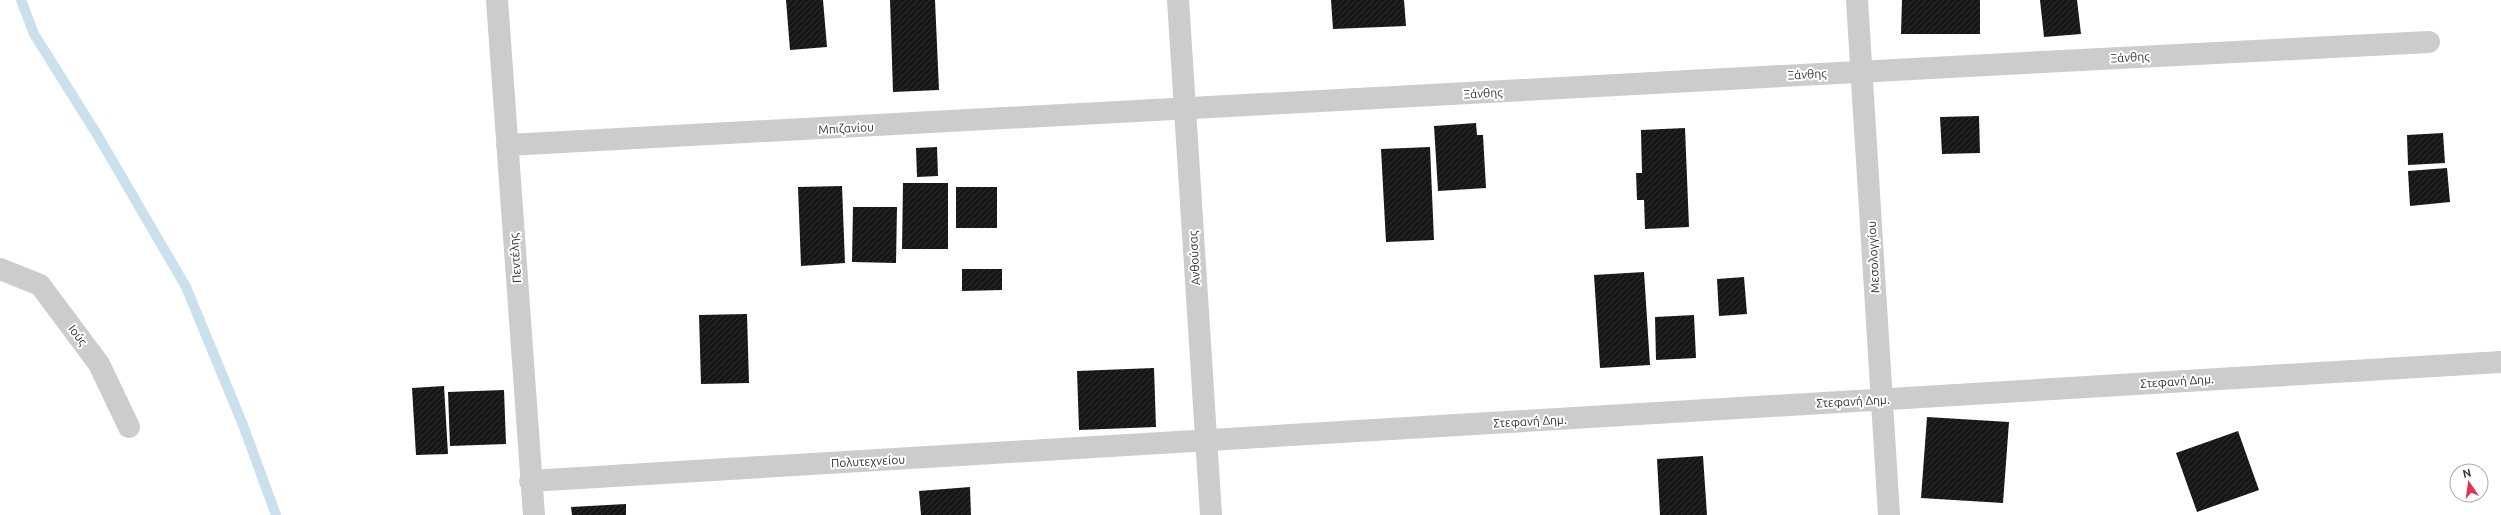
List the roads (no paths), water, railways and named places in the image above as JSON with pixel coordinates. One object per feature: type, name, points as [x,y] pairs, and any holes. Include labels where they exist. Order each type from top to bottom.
[{"type":"street","name":"Πεντέλης","points":[[497,0],[530,481],[534,515]]},
{"type":"street","name":"Ανθούσας","points":[[1178,0],[1211,515]]},
{"type":"street","name":"Μεσολογγίου","points":[[1857,0],[1889,515]]},
{"type":"street","name":"Ξάνθης","points":[[1185,110],[1862,71],[2428,42]]},
{"type":"street","name":"Μπιζανίου","points":[[507,145],[1185,110]]},
{"type":"street","name":"Ιούς","points":[[0,269],[40,285],[100,364],[129,427]]},
{"type":"street","name":"Στεφανή Δημ.","points":[[1206,440],[2501,362]]},
{"type":"street","name":"Πολυτεχνείου","points":[[530,481],[1206,440]]},
{"type":"waterway","points":[[21,0],[34,34],[98,136],[186,287],[243,425],[276,515]]}]
